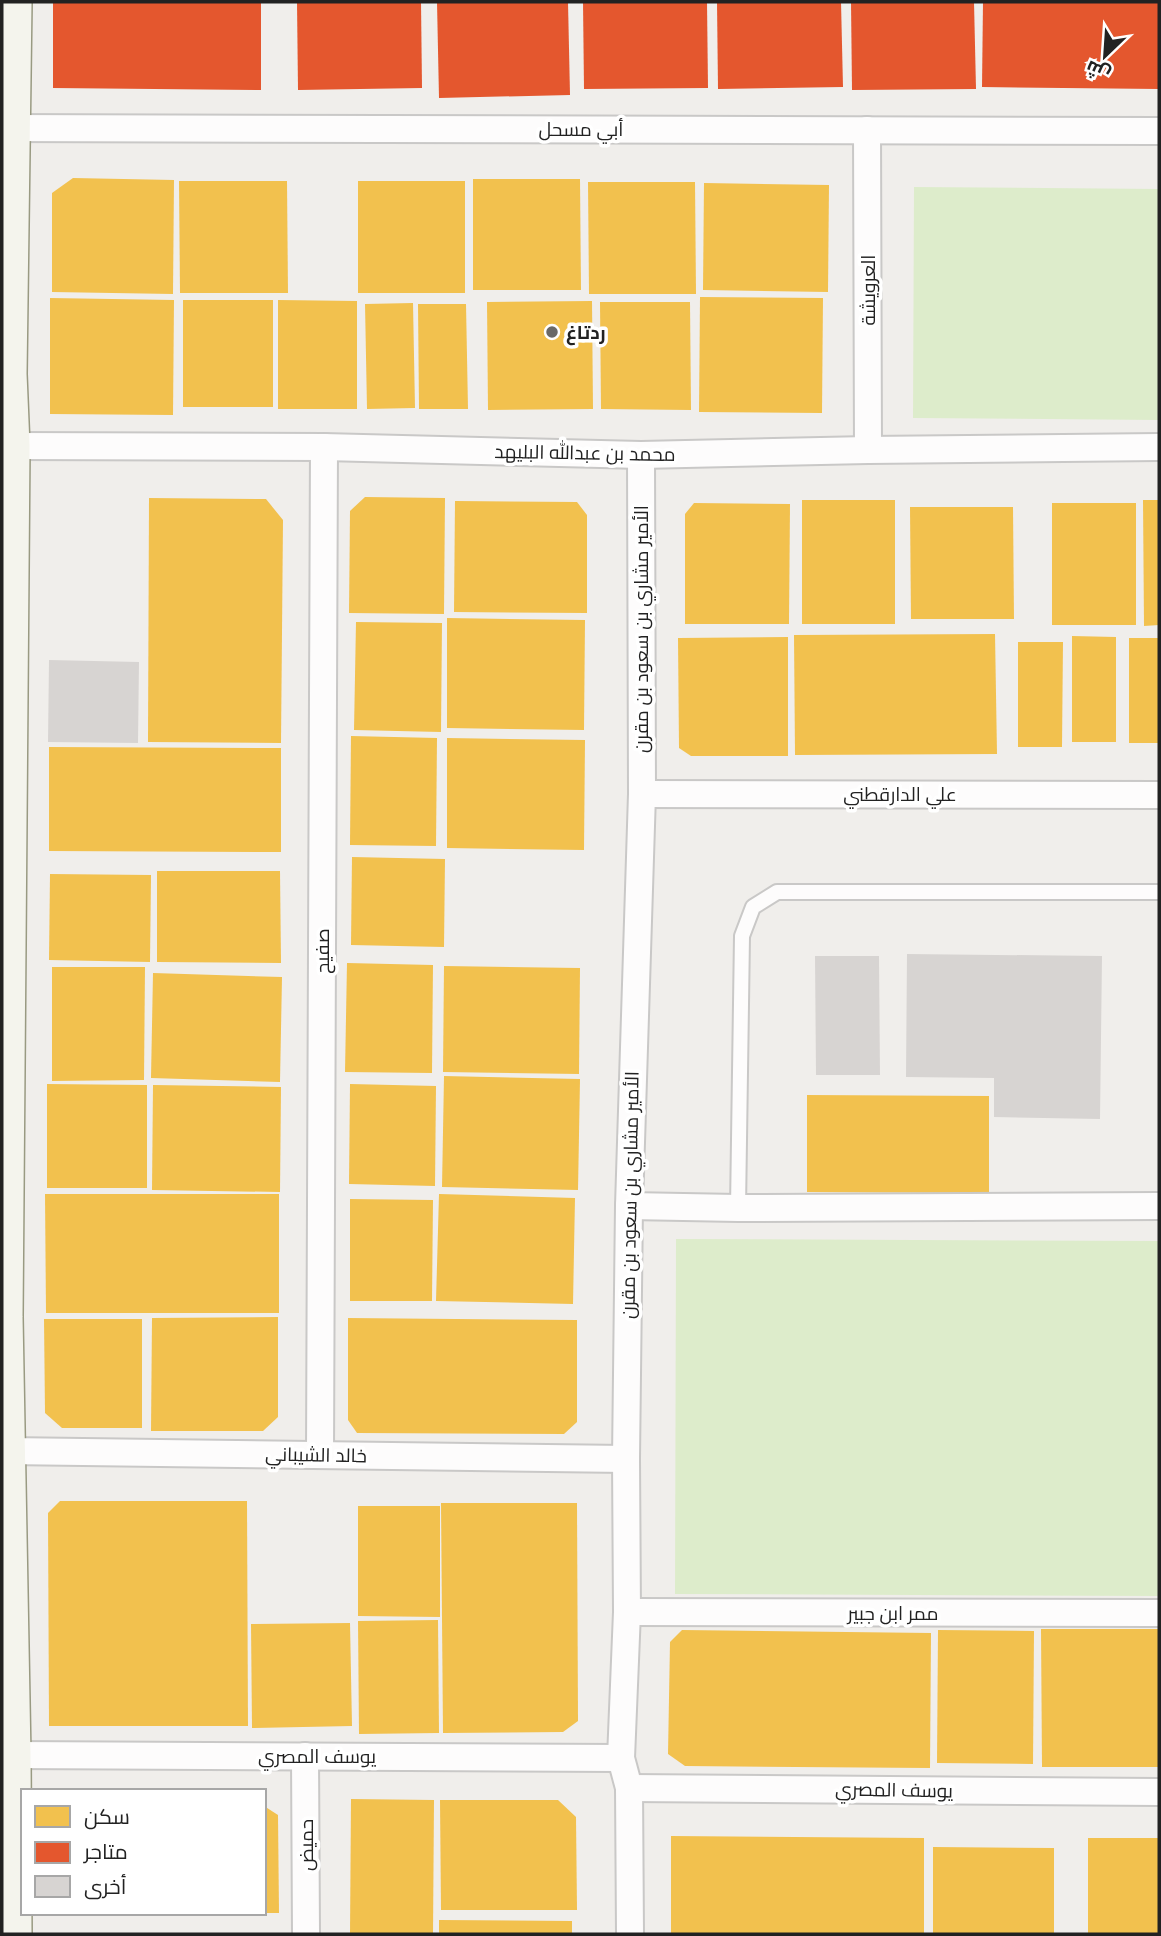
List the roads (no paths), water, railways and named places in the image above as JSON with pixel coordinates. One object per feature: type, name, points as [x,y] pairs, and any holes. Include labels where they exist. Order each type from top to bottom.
[{"type":"street","points":[[13,2],[7,128],[5,374],[11,446],[3,1317],[6,1692],[12,1755],[13,1934]]},
{"type":"street","name":"أبي مسحل","points":[[7,128],[1159,131]]},
{"type":"street","name":"العرويشة","points":[[867,130],[868,450]]},
{"type":"street","name":"محمد بن عبدالله البليهد","points":[[11,446],[324,447],[640,456],[1159,447]]},
{"type":"street","name":"صفيح","points":[[320,1455],[324,447]]},
{"type":"street","name":"الأمير مشاري بن سعود بن مقرن","points":[[630,1934],[629,1787],[621,1758],[627,1612],[629,1206],[642,794],[640,456]]},
{"type":"street","name":"علي الدارقطني","points":[[642,794],[1159,795]]},
{"type":"street","points":[[629,1206],[1159,1206]]},
{"type":"street","name":"خالد الشيباني","points":[[6,1451],[626,1459]]},
{"type":"street","name":"ممر ابن جبير","points":[[627,1612],[1159,1614]]},
{"type":"street","name":"يوسف المصري","points":[[12,1755],[621,1758]]},
{"type":"street","name":"حميض","points":[[305,1756],[306,1934]]},
{"type":"street","name":"يوسف المصري","points":[[629,1787],[1159,1792]]},
{"type":"lane","points":[[738,1208],[742,936],[753,907],[776,892],[1159,892]]},
{"type":"place","name":"ردتاغ","points":[[552,332]]}]
